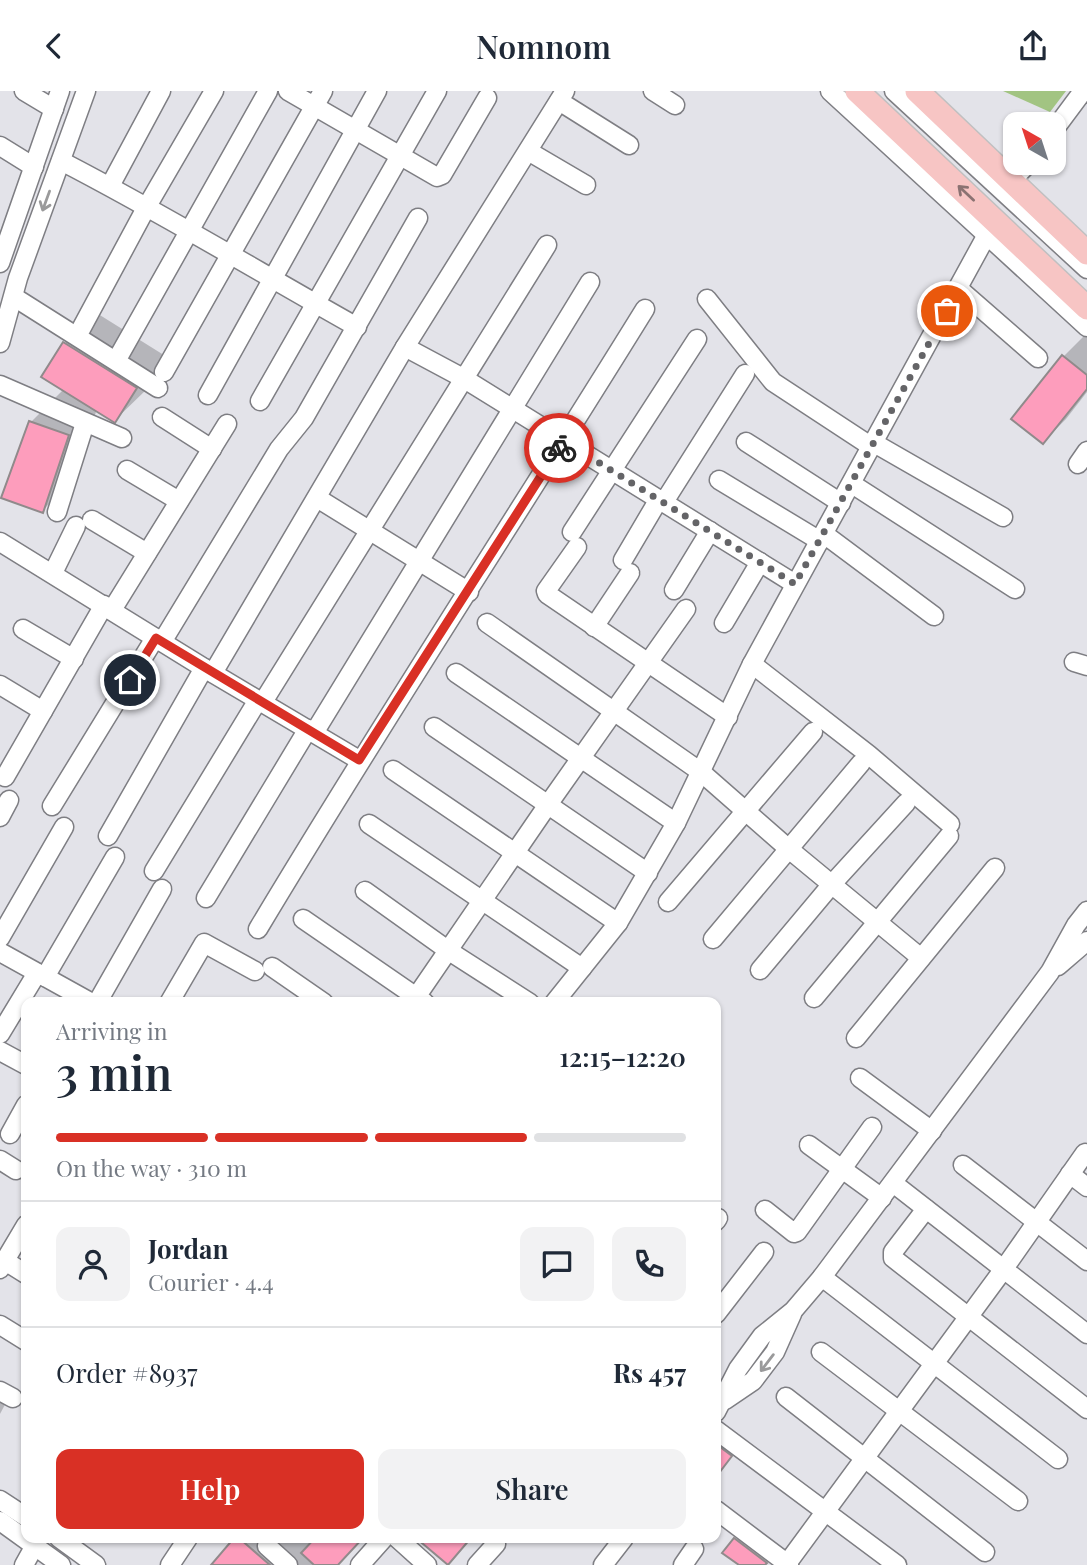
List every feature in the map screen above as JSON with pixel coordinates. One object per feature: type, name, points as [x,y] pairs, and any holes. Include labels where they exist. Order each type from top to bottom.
[{"type":"main road","points":[[857,91],[991,227],[1087,308]]},
{"type":"main road","points":[[917,91],[1087,254]]},
{"type":"street","points":[[24,91],[54,109]]},
{"type":"street","points":[[0,263],[60,91]]},
{"type":"street","points":[[0,344],[18,278],[86,91]]},
{"type":"street","points":[[110,186],[161,91]]},
{"type":"street","points":[[81,329],[146,208],[214,91]]},
{"type":"street","points":[[120,354],[268,91]]},
{"type":"street","points":[[288,91],[319,99],[356,131],[437,177],[442,175],[487,98]]},
{"type":"street","points":[[208,395],[377,91]]},
{"type":"street","points":[[260,401],[437,91]]},
{"type":"street","points":[[653,91],[675,105]]},
{"type":"street","points":[[830,91],[991,227],[1087,327]]},
{"type":"street","points":[[894,91],[1087,269]]},
{"type":"street","points":[[1066,114],[1083,91]]},
{"type":"street","points":[[108,836],[317,498],[405,347],[562,96],[629,145]]},
{"type":"street","points":[[14,297],[161,380],[319,99]]},
{"type":"street","points":[[0,146],[34,167]]},
{"type":"street","points":[[528,151],[586,185]]},
{"type":"street","points":[[61,161],[110,186],[357,327]]},
{"type":"street","points":[[1011,181],[1017,175]]},
{"type":"street","points":[[52,806],[279,449],[304,418],[418,218]]},
{"type":"street","points":[[559,997],[618,923],[648,873],[676,823],[752,664],[991,227]]},
{"type":"street","points":[[154,871],[370,532],[547,245]]},
{"type":"street","points":[[0,273],[18,278]]},
{"type":"street","points":[[206,898],[420,563],[590,282]]},
{"type":"street","points":[[959,289],[1038,358]]},
{"type":"street","points":[[707,299],[774,382],[873,445],[1003,517]]},
{"type":"street","points":[[258,929],[359,760],[469,592],[645,309]]},
{"type":"street","points":[[697,339],[612,470],[545,592],[727,717]]},
{"type":"street","points":[[405,347],[463,378],[795,584]]},
{"type":"street","points":[[594,627],[661,501],[745,374]]},
{"type":"street","points":[[0,385],[122,438]]},
{"type":"street","points":[[162,417],[212,449]]},
{"type":"street","points":[[57,512],[85,423]]},
{"type":"street","points":[[5,777],[74,659],[147,553],[227,424]]},
{"type":"street","points":[[746,442],[841,503]]},
{"type":"street","points":[[127,470],[179,501]]},
{"type":"street","points":[[719,479],[822,538],[934,616]]},
{"type":"street","points":[[852,484],[1015,589]]},
{"type":"street","points":[[317,498],[469,592]]},
{"type":"street","points":[[53,573],[84,523],[147,553]]},
{"type":"street","points":[[674,590],[710,531]]},
{"type":"street","points":[[0,542],[208,671],[359,760]]},
{"type":"street","points":[[723,623],[760,562]]},
{"type":"street","points":[[420,997],[547,806],[687,609]]},
{"type":"street","points":[[487,623],[701,772],[921,958]]},
{"type":"street","points":[[23,629],[74,659]]},
{"type":"street","points":[[752,664],[877,762],[949,830],[814,998]]},
{"type":"street","points":[[456,673],[676,823]]},
{"type":"street","points":[[0,685],[43,711]]},
{"type":"street","points":[[434,727],[648,873]]},
{"type":"street","points":[[668,902],[813,731]]},
{"type":"street","points":[[713,939],[861,763]]},
{"type":"street","points":[[393,770],[618,923]]},
{"type":"street","points":[[0,817],[9,800]]},
{"type":"street","points":[[760,970],[832,884],[906,803]]},
{"type":"street","points":[[369,824],[582,968]]},
{"type":"street","points":[[0,938],[64,827]]},
{"type":"street","points":[[26,997],[115,857]]},
{"type":"street","points":[[856,1038],[995,868]]},
{"type":"street","points":[[93,997],[162,888]]},
{"type":"street","points":[[365,891],[449,951],[521,997]]},
{"type":"street","points":[[721,1405],[753,1381],[761,1371],[775,1352],[793,1311],[822,1277],[1050,972],[1076,925],[1087,911]]},
{"type":"street","points":[[303,919],[412,997]]},
{"type":"street","points":[[172,997],[204,943],[263,969],[313,997]]},
{"type":"street","points":[[1050,972],[1086,944]]},
{"type":"street","points":[[0,952],[81,997]]},
{"type":"street","points":[[0,1034],[21,1004]]},
{"type":"street","points":[[0,1051],[21,1062]]},
{"type":"street","points":[[860,1078],[932,1131]]},
{"type":"street","points":[[10,1134],[21,1114]]},
{"type":"street","points":[[765,1210],[794,1233],[797,1232],[872,1127]]},
{"type":"street","points":[[809,1145],[881,1198]]},
{"type":"street","points":[[721,1514],[787,1565],[1003,1270],[1085,1153]]},
{"type":"street","points":[[0,1160],[16,1170]]},
{"type":"street","points":[[963,1165],[1087,1261]]},
{"type":"street","points":[[1070,1174],[1087,1187]]},
{"type":"street","points":[[893,1183],[1087,1334]]},
{"type":"street","points":[[926,1209],[892,1252],[893,1258],[1087,1409]]},
{"type":"street","points":[[21,1233],[2,1265],[21,1272]]},
{"type":"street","points":[[721,1308],[764,1252]]},
{"type":"street","points":[[822,1277],[1058,1459]]},
{"type":"street","points":[[0,1325],[21,1338]]},
{"type":"street","points":[[821,1352],[1017,1501]]},
{"type":"street","points":[[786,1397],[985,1552]]},
{"type":"street","points":[[721,1434],[897,1565]]},
{"type":"street","points":[[0,1500],[21,1514]]},
{"type":"street","points":[[0,1521],[21,1537]]},
{"type":"street","points":[[29,1543],[61,1565]]},
{"type":"street","points":[[66,1543],[96,1565]]},
{"type":"street","points":[[170,1565],[185,1543]]},
{"type":"street","points":[[268,1543],[267,1546],[288,1565]]},
{"type":"street","points":[[360,1565],[373,1543]]},
{"type":"street","points":[[403,1543],[427,1565]]},
{"type":"street","points":[[477,1565],[496,1543]]},
{"type":"street","points":[[603,1565],[620,1543]]},
{"type":"street","points":[[24,1565],[34,1547]]},
{"type":"street","points":[[683,1565],[694,1549]]},
{"type":"green space","points":[[1003,91],[1066,91],[1050,112]]},
{"type":"building","points":[[63,342],[137,388],[115,423],[41,377]]},
{"type":"building","points":[[1062,355],[1087,375],[1087,389],[1043,444],[1011,419]]},
{"type":"building","points":[[29,421],[69,435],[43,513],[1,498]]},
{"type":"building","points":[[721,1448],[732,1456],[721,1470]]},
{"type":"building","points":[[734,1538],[767,1563],[739,1565],[722,1553]]},
{"type":"building","points":[[230,1543],[245,1543],[270,1565],[211,1565]]},
{"type":"building","points":[[310,1543],[358,1543],[338,1565],[314,1565],[301,1553]]},
{"type":"building","points":[[422,1543],[467,1543],[448,1565]]},
{"type":"way so far","points":[[559,448],[564,441],[795,584],[947,311]]},
{"type":"route","points":[[130,680],[156,638],[359,760],[559,448]]}]
